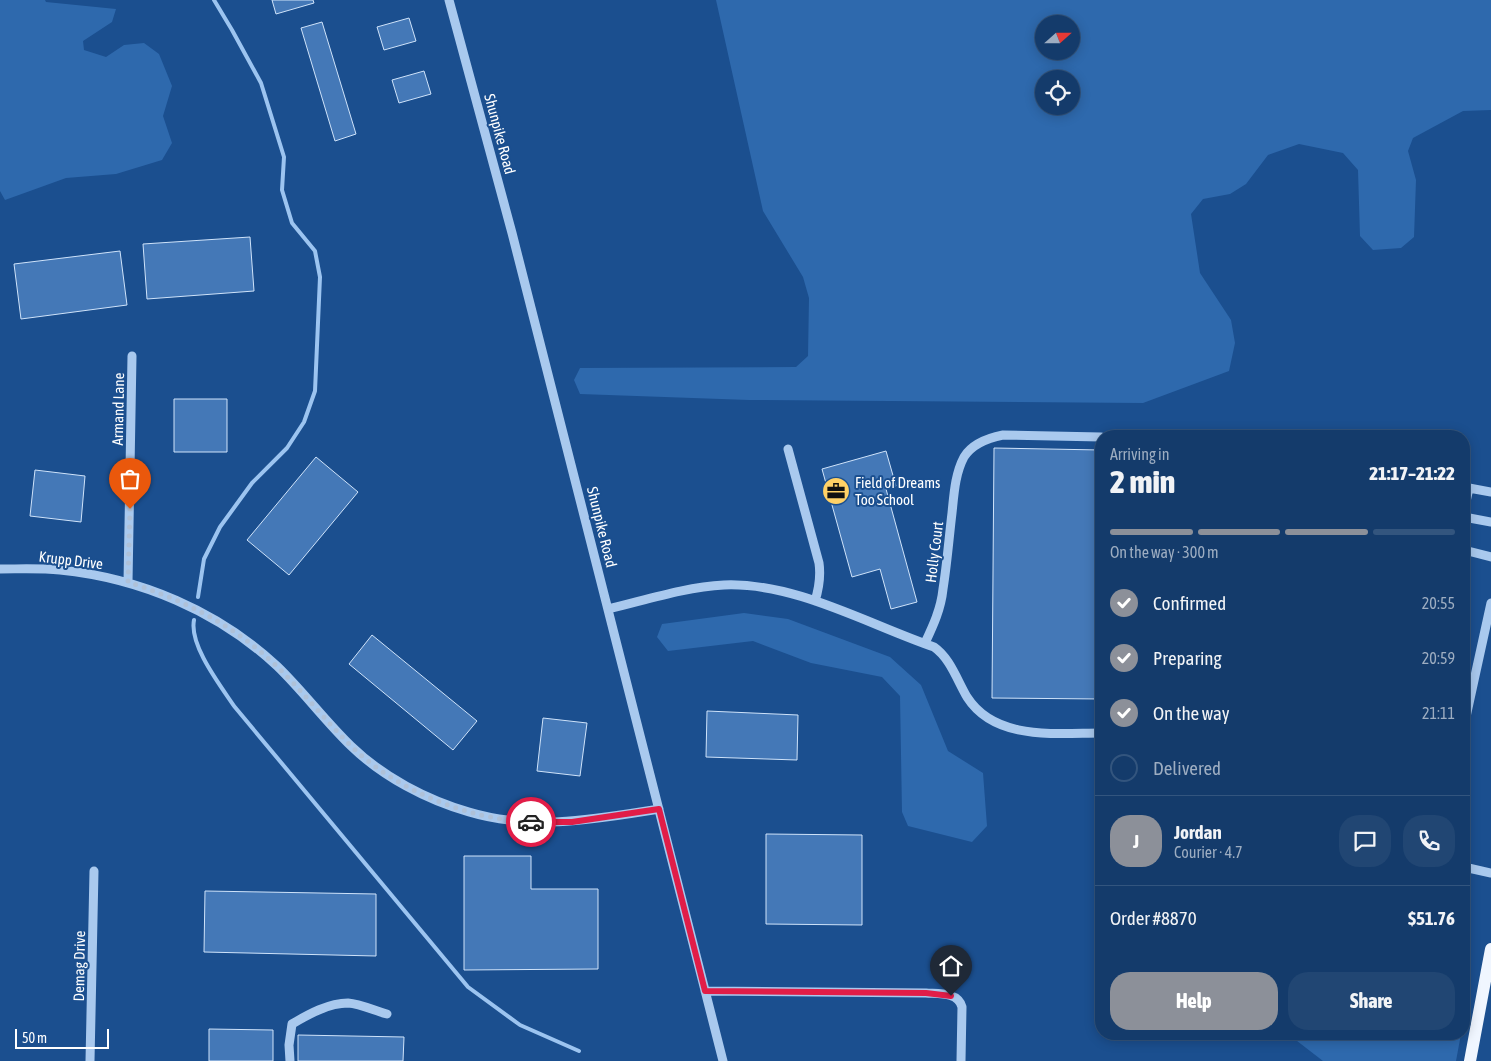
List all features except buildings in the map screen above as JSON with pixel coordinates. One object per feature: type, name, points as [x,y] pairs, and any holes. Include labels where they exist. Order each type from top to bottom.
[{"type":"main road","points":[[1470,1061],[1491,949]]},
{"type":"street","name":"Shunpike Road","points":[[449,0],[512,233],[723,1061]]},
{"type":"street","name":"Armand Lane","points":[[128,582],[132,356]]},
{"type":"street","name":"Holly Court","points":[[924,643],[936,619],[940,605],[956,479],[965,456],[981,442],[1003,435],[1095,437]]},
{"type":"street","points":[[788,449],[819,564],[819,589],[815,601]]},
{"type":"street","points":[[1470,488],[1491,492]]},
{"type":"street","points":[[1470,518],[1491,522]]},
{"type":"street","points":[[1470,552],[1491,557]]},
{"type":"street","name":"Krupp Drive","points":[[0,569],[59,570],[128,582],[185,603],[242,638],[278,667],[352,747],[401,783],[434,800],[485,816],[528,822],[572,822],[659,809]]},
{"type":"street","points":[[608,609],[676,593],[724,585],[772,589],[815,601],[934,646],[942,652],[970,702],[987,718],[996,723],[1032,732],[1095,733]]},
{"type":"street","points":[[1470,699],[1491,603]]},
{"type":"street","points":[[1470,868],[1491,873]]},
{"type":"street","name":"Demag Drive","points":[[90,1061],[94,871]]},
{"type":"street","points":[[705,991],[926,993],[951,996],[961,1004],[961,1061]]},
{"type":"street","points":[[290,1061],[289,1045],[292,1024],[306,1016],[329,1006],[349,1003],[387,1014]]},
{"type":"shaded area","points":[[0,0],[45,0],[46,2],[116,9],[112,22],[83,41],[84,50],[106,57],[124,45],[144,43],[159,54],[172,86],[163,116],[172,143],[162,160],[116,174],[66,178],[5,200],[0,191]]},
{"type":"shaded area","points":[[716,0],[1491,0],[1491,110],[1463,111],[1413,138],[1408,151],[1416,180],[1414,237],[1401,248],[1373,250],[1360,236],[1358,170],[1343,153],[1299,144],[1268,155],[1246,184],[1230,194],[1203,199],[1191,214],[1200,273],[1231,320],[1235,343],[1229,371],[1143,403],[749,400],[580,394],[574,380],[580,368],[796,367],[808,356],[809,298],[803,277],[763,211]]},
{"type":"shaded area","points":[[744,613],[788,619],[890,657],[921,685],[948,751],[983,773],[987,826],[972,842],[908,826],[902,812],[900,696],[882,677],[811,663],[753,641],[668,651],[657,637],[662,624]]},
{"type":"shaded area","points":[[1296,1040],[1460,1040],[1456,1061],[1323,1061]]},
{"type":"waterway","points":[[198,597],[204,559],[220,527],[252,483],[287,448],[304,422],[315,391],[320,277],[315,251],[292,223],[282,190],[284,157],[261,83],[214,0]]},
{"type":"waterway","points":[[194,620],[196,641],[201,653],[234,706],[468,987],[520,1025],[579,1051]]},
{"type":"way so far","points":[[130,509],[128,582],[185,603],[242,638],[278,667],[352,747],[367,760],[401,783],[434,800],[470,813],[515,822],[531,822]]},
{"type":"place","name":"Field of Dreams Too School","points":[[836,491]]},
{"type":"route","points":[[531,822],[572,822],[659,809],[705,991],[926,993],[951,996]]}]
